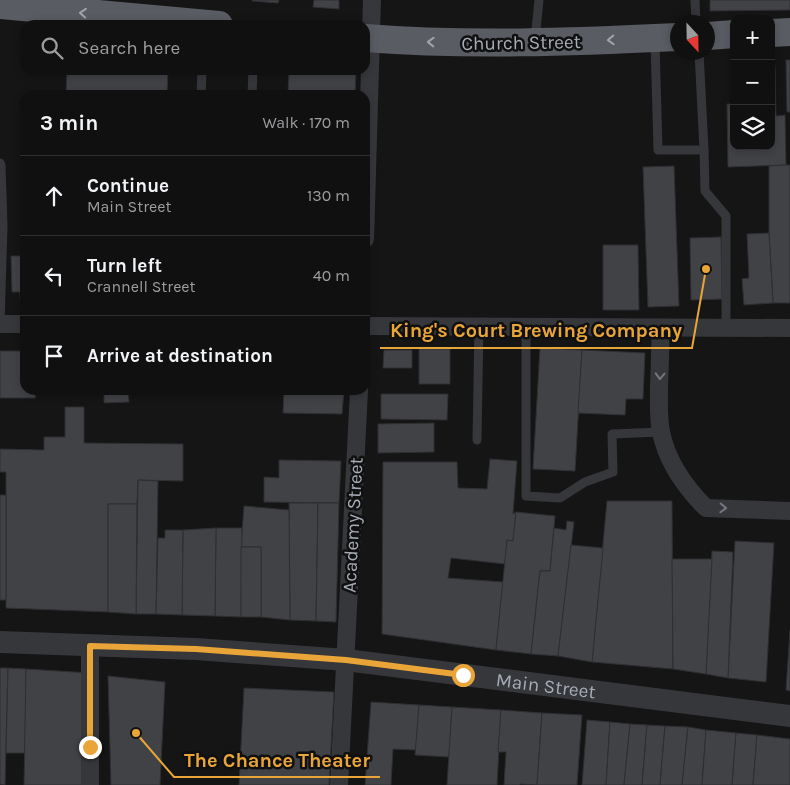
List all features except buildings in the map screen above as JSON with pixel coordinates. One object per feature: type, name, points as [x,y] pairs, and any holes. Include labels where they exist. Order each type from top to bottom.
[{"type":"highway","points":[[0,5],[157,20]]},
{"type":"highway","points":[[775,33],[790,32]]},
{"type":"highway","points":[[715,35],[730,34]]},
{"type":"highway","name":"Church Street","points":[[370,38],[444,43],[535,43],[666,37]]},
{"type":"street","points":[[370,20],[372,0]]},
{"type":"street","points":[[367,75],[367,90]]},
{"type":"street","points":[[0,324],[20,324]]},
{"type":"street","points":[[370,326],[790,328]]},
{"type":"street","points":[[661,328],[659,408],[661,432],[664,446],[677,473],[706,508],[790,511]]},
{"type":"street","name":"Academy Street","points":[[339,785],[359,395]]},
{"type":"street","name":"Main Street","points":[[0,642],[196,649],[346,660],[790,716]]},
{"type":"street","points":[[90,646],[90,785]]},
{"type":"lane","points":[[535,43],[539,0]]},
{"type":"lane","points":[[695,0],[696,15]]},
{"type":"lane","points":[[666,37],[658,150],[704,150]]},
{"type":"lane","points":[[699,60],[705,191],[726,216],[726,328]]},
{"type":"lane","points":[[201,90],[202,75]]},
{"type":"lane","points":[[252,90],[253,75]]},
{"type":"lane","points":[[0,163],[3,226],[0,324]]},
{"type":"lane","points":[[477,440],[479,327]]},
{"type":"lane","points":[[526,327],[526,496],[560,498],[585,482],[612,472],[612,434],[661,432]]},
{"type":"place","name":"King's Court Brewing Company","points":[[706,269]]},
{"type":"place","name":"The Chance Theater","points":[[136,733]]},
{"type":"route","points":[[90,747],[90,646],[196,649],[346,660],[463,675]]}]
